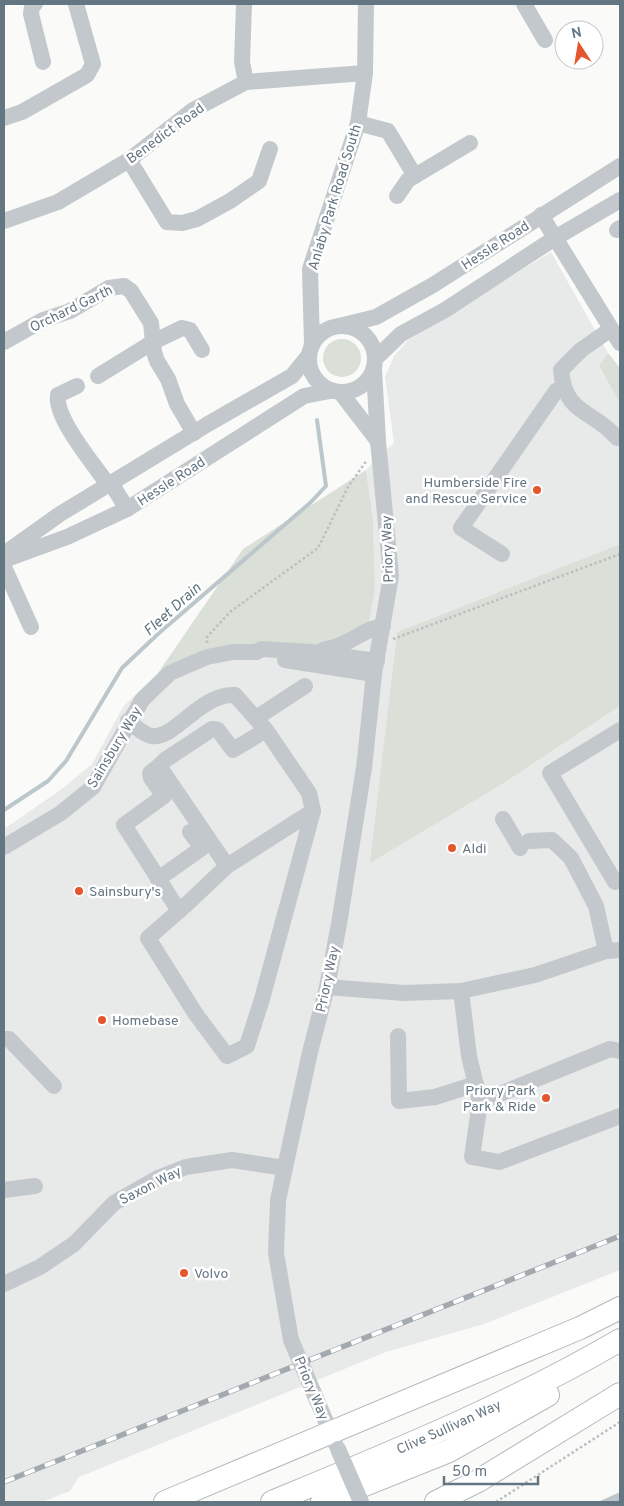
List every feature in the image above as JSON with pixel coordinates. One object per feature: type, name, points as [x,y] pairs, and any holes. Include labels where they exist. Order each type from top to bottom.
[{"type":"highway","points":[[165,1502],[334,1440],[620,1308]]},
{"type":"highway","name":"Clive Sullivan Way","points":[[272,1502],[454,1426],[582,1362],[620,1340]]},
{"type":"highway","name":"Clive Sullivan Way","points":[[322,1502],[449,1451],[620,1354]]},
{"type":"highway","points":[[436,1502],[478,1481],[620,1394]]},
{"type":"street","points":[[35,4],[32,6],[31,14],[43,62]]},
{"type":"street","points":[[4,118],[29,108],[87,75],[93,64],[76,4]]},
{"type":"street","points":[[244,4],[242,62],[246,82]]},
{"type":"street","name":"Anlaby Park Road South","points":[[310,350],[310,269],[358,123],[365,73],[366,4]]},
{"type":"street","points":[[524,4],[544,40]]},
{"type":"street","name":"Benedict Road","points":[[4,221],[58,202],[129,160],[193,110],[246,82],[365,73]]},
{"type":"street","points":[[358,123],[388,131],[415,176]]},
{"type":"street","points":[[397,196],[408,180],[470,143]]},
{"type":"street","points":[[129,160],[167,222],[182,223],[197,219],[230,201],[259,180],[270,149]]},
{"type":"street","name":"Hessle Road","points":[[336,326],[376,316],[433,285],[620,166]]},
{"type":"street","name":"Hessle Road","points":[[375,364],[401,334],[445,310],[555,238],[620,200]]},
{"type":"street","points":[[541,215],[620,343]]},
{"type":"street","name":"Orchard Garth","points":[[4,342],[43,320],[70,312],[110,288],[119,285],[131,291],[152,324],[157,361],[168,379],[177,404],[194,433]]},
{"type":"street","points":[[310,300],[336,326]]},
{"type":"street","points":[[336,392],[352,391],[362,386],[369,379],[375,364],[374,348],[368,338],[350,326],[336,326],[325,330],[310,350],[309,367],[321,385],[336,392],[379,447]]},
{"type":"street","points":[[98,376],[153,342],[182,328],[190,330],[202,350]]},
{"type":"street","points":[[611,329],[581,350],[561,370],[563,387],[573,406],[607,426],[617,438]]},
{"type":"street","name":"Hessle Road","points":[[4,554],[60,514],[292,376],[310,350]]},
{"type":"street","name":"Priory Way","points":[[361,1502],[292,1340],[276,1252],[278,1200],[310,1052],[327,987],[364,768],[375,668],[391,576],[379,447],[375,364]]},
{"type":"street","points":[[77,386],[58,395],[58,405],[63,419],[127,509]]},
{"type":"street","points":[[502,554],[461,528],[556,391],[563,387]]},
{"type":"street","name":"Hessle Road","points":[[4,560],[67,537],[127,509],[304,396],[336,392]]},
{"type":"street","points":[[4,567],[31,627]]},
{"type":"street","points":[[311,652],[340,646],[371,629],[383,626]]},
{"type":"street","name":"Sainsbury Way","points":[[256,652],[262,649],[311,652],[375,668]]},
{"type":"street","name":"Sainsbury Way","points":[[4,847],[61,812],[93,787],[128,721],[142,700],[170,673],[208,657],[233,652],[256,652],[272,658],[375,668]]},
{"type":"street","points":[[158,879],[202,848],[151,778],[150,773],[165,760],[212,729],[218,730],[233,750],[305,686]]},
{"type":"street","points":[[128,721],[142,732],[151,736],[162,735],[212,698],[235,695],[261,724],[309,793],[313,812],[266,988],[247,1046],[227,1056],[195,1013],[148,938],[227,866],[313,812]]},
{"type":"street","points":[[615,882],[550,773],[620,730]]},
{"type":"street","points":[[158,766],[227,866]]},
{"type":"street","points":[[164,796],[124,825],[179,911]]},
{"type":"street","points":[[327,987],[404,993],[460,991],[535,976],[613,950],[596,906],[572,858],[552,840],[524,845],[503,819]]},
{"type":"street","points":[[460,991],[469,1056],[480,1102],[472,1157],[499,1162],[620,1116]]},
{"type":"street","points":[[398,1036],[399,1101],[435,1097],[476,1084]]},
{"type":"street","points":[[4,1039],[9,1039],[54,1086]]},
{"type":"street","points":[[480,1102],[610,1049],[620,1051]]},
{"type":"street","name":"Saxon Way","points":[[6,1282],[40,1267],[74,1244],[114,1203],[158,1178],[186,1166],[232,1160],[285,1168]]},
{"type":"street","points":[[4,1190],[34,1186]]},
{"type":"path","points":[[208,657],[207,637],[230,612],[292,570],[318,548],[348,487],[365,462],[379,447]]},
{"type":"path","points":[[380,644],[620,554]]},
{"type":"path","points":[[496,1502],[620,1422]]},
{"type":"shaded area","points":[[551,252],[608,353],[599,367],[620,404],[620,544],[397,632],[371,862],[504,783],[620,706],[620,1270],[484,1324],[386,1352],[79,1477],[70,1491],[42,1502],[4,1502],[4,829],[59,791],[92,764],[123,707],[158,673],[220,648],[365,638],[375,588],[373,519],[366,470],[394,443],[385,377],[394,356],[409,339]]},
{"type":"shaded area","points":[[342,339],[355,345],[361,358],[355,371],[342,377],[329,371],[323,358],[329,345]]},
{"type":"shaded area","points":[[608,353],[620,368],[620,404],[599,366]]},
{"type":"shaded area","points":[[366,470],[373,519],[375,588],[366,638],[344,655],[220,648],[158,673],[243,549]]},
{"type":"shaded area","points":[[620,544],[620,706],[504,783],[370,863],[397,632]]},
{"type":"shaded area","points":[[620,1492],[620,1502],[598,1502]]},
{"type":"waterway","name":"Fleet Drain","points":[[4,810],[48,781],[66,761],[122,668],[159,633],[310,503],[326,486],[317,420]]},
{"type":"railway","points":[[4,1482],[620,1236]]},
{"type":"place","name":"Humberside Fire and Rescue Service","points":[[537,490]]},
{"type":"place","name":"Aldi","points":[[452,848]]},
{"type":"place","name":"Sainsbury's","points":[[79,891]]},
{"type":"place","name":"Homebase","points":[[102,1020]]},
{"type":"place","name":"Priory Park Park & Ride","points":[[546,1098]]},
{"type":"place","name":"Volvo","points":[[184,1273]]}]
